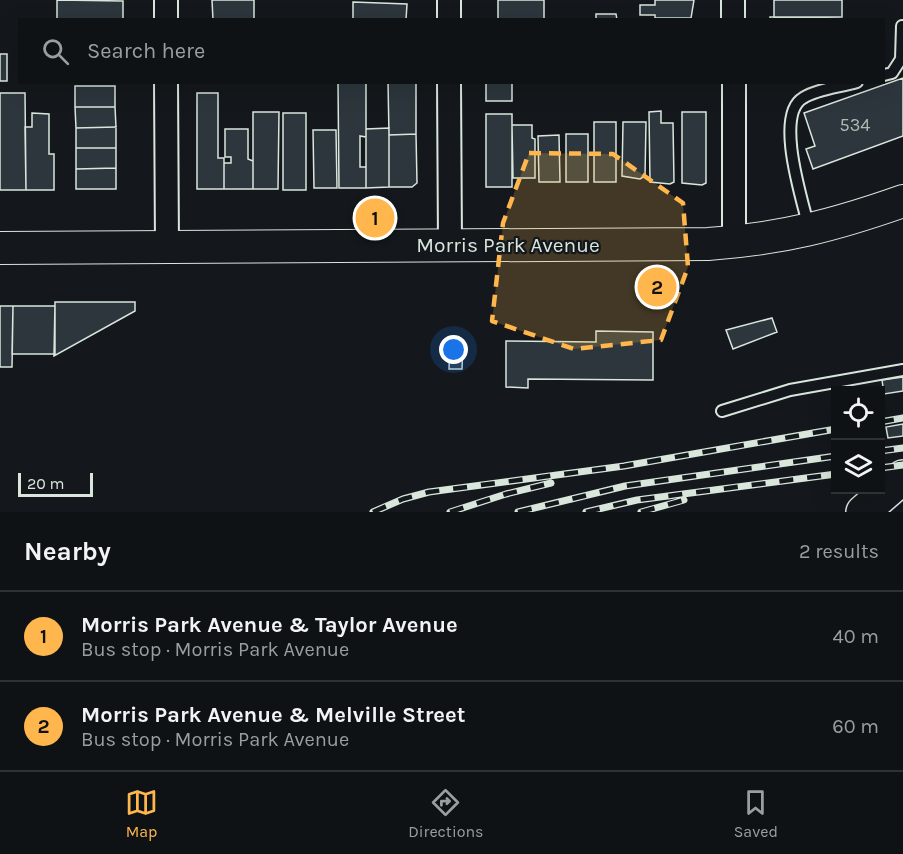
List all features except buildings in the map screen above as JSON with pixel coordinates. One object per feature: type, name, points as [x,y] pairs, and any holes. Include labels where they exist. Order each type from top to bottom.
[{"type":"highway","points":[[863,512],[903,477]]},
{"type":"main road","name":"Morris Park Avenue","points":[[0,248],[734,242],[810,231],[903,201]]},
{"type":"street","points":[[166,0],[166,18]]},
{"type":"street","points":[[449,0],[449,18]]},
{"type":"street","points":[[733,0],[733,18]]},
{"type":"street","points":[[166,84],[167,247]]},
{"type":"street","points":[[449,84],[450,245]]},
{"type":"street","points":[[734,84],[734,242]]},
{"type":"lane","points":[[885,75],[892,73],[901,59],[902,26]]},
{"type":"lane","points":[[810,231],[792,158],[791,126],[795,105],[803,98],[850,84]]},
{"type":"lane","points":[[722,411],[790,390],[903,370]]},
{"type":"highlighted area","points":[[529,153],[613,154],[683,203],[688,267],[661,340],[574,349],[492,321],[503,223]]},
{"type":"railway","points":[[885,421],[903,418]]},
{"type":"railway","points":[[373,512],[403,499],[429,492],[624,466],[831,430]]},
{"type":"railway","points":[[885,450],[903,448]]},
{"type":"railway","points":[[518,512],[625,486],[831,457]]},
{"type":"railway","points":[[885,467],[903,465]]},
{"type":"railway","points":[[586,512],[637,500],[831,475]]},
{"type":"railway","points":[[450,512],[506,494],[551,483]]},
{"type":"railway","points":[[641,512],[684,500]]},
{"type":"place","name":"Morris Park Avenue & Taylor Avenue","points":[[375,218]]},
{"type":"place","name":"Morris Park Avenue & Melville Street","points":[[657,287]]}]
